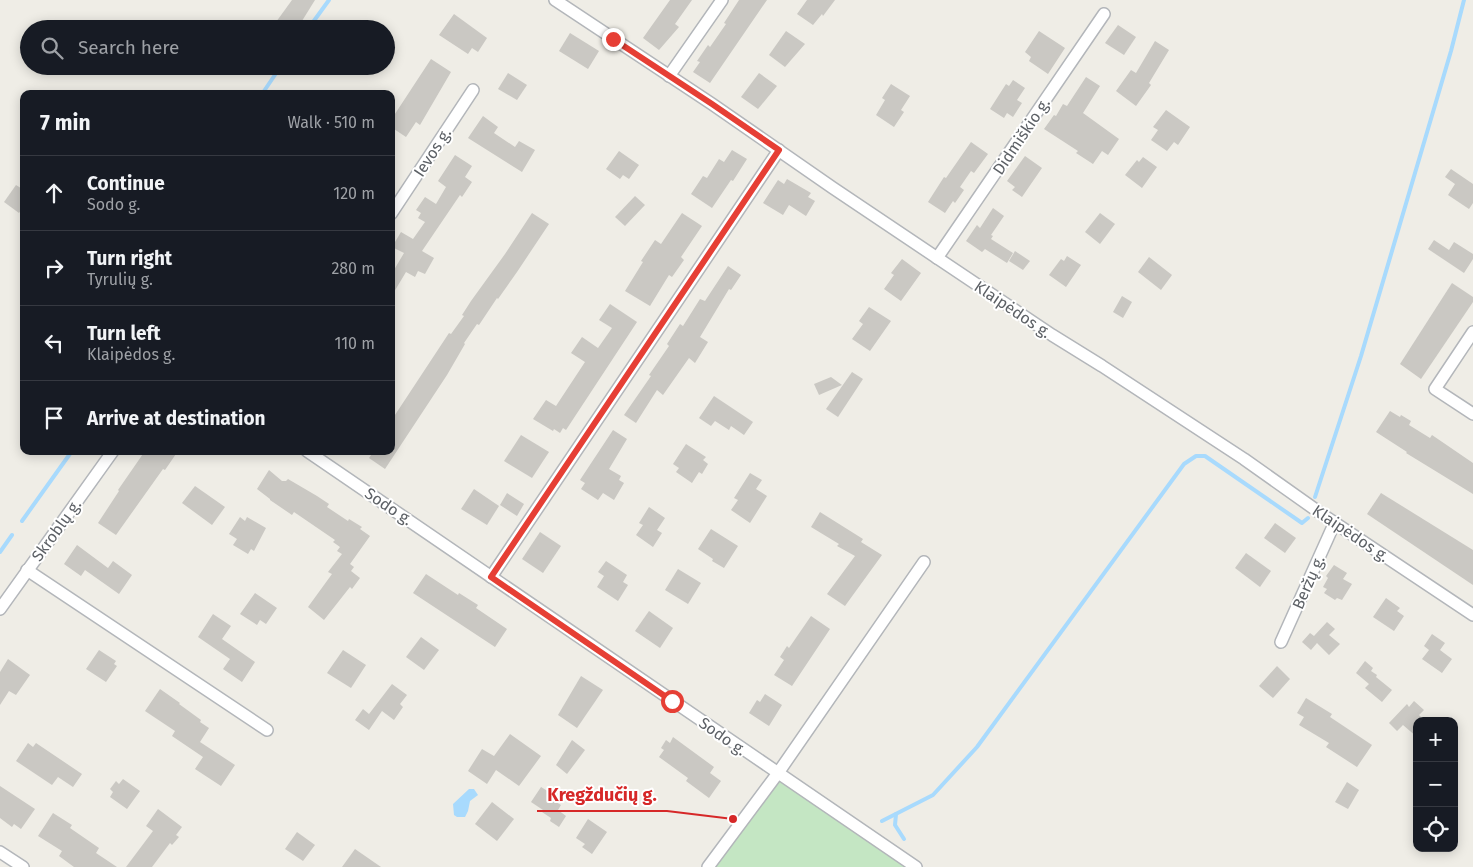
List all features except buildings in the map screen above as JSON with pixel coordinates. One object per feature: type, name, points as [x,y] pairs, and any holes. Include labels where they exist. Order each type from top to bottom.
[{"type":"street","name":"Klaipėdos g.","points":[[555,0],[1070,347],[1197,427],[1473,616]]},
{"type":"street","points":[[669,76],[722,0]]},
{"type":"street","name":"Didmiškio g.","points":[[937,258],[1104,14]]},
{"type":"street","name":"Ievos g.","points":[[395,208],[473,90]]},
{"type":"street","points":[[491,577],[779,150]]},
{"type":"street","points":[[1473,332],[1435,389],[1473,414]]},
{"type":"street","name":"Skroblų g.","points":[[0,609],[109,455]]},
{"type":"street","name":"Sodo g.","points":[[313,455],[916,867]]},
{"type":"street","name":"Beržų g.","points":[[1282,642],[1334,522]]},
{"type":"street","points":[[708,867],[778,773],[924,562]]},
{"type":"street","points":[[27,570],[267,730]]},
{"type":"street","points":[[0,852],[23,867]]},
{"type":"green space","points":[[778,773],[916,867],[709,867]]},
{"type":"water","points":[[469,789],[474,789],[478,795],[470,801],[465,817],[457,817],[454,815],[453,804]]},
{"type":"waterway","points":[[315,20],[329,0]]},
{"type":"waterway","points":[[1315,497],[1361,356],[1451,51],[1464,0]]},
{"type":"waterway","points":[[265,90],[275,75]]},
{"type":"waterway","points":[[22,521],[69,455]]},
{"type":"waterway","points":[[882,821],[933,795],[977,747],[1184,464],[1196,456],[1205,456],[1302,523],[1308,518]]},
{"type":"waterway","points":[[0,552],[12,535]]},
{"type":"waterway","points":[[896,814],[895,825],[904,839]]},
{"type":"place","name":"Kregždučių g.","points":[[733,819]]},
{"type":"route","points":[[613,39],[779,150],[491,577],[672,701]]}]
